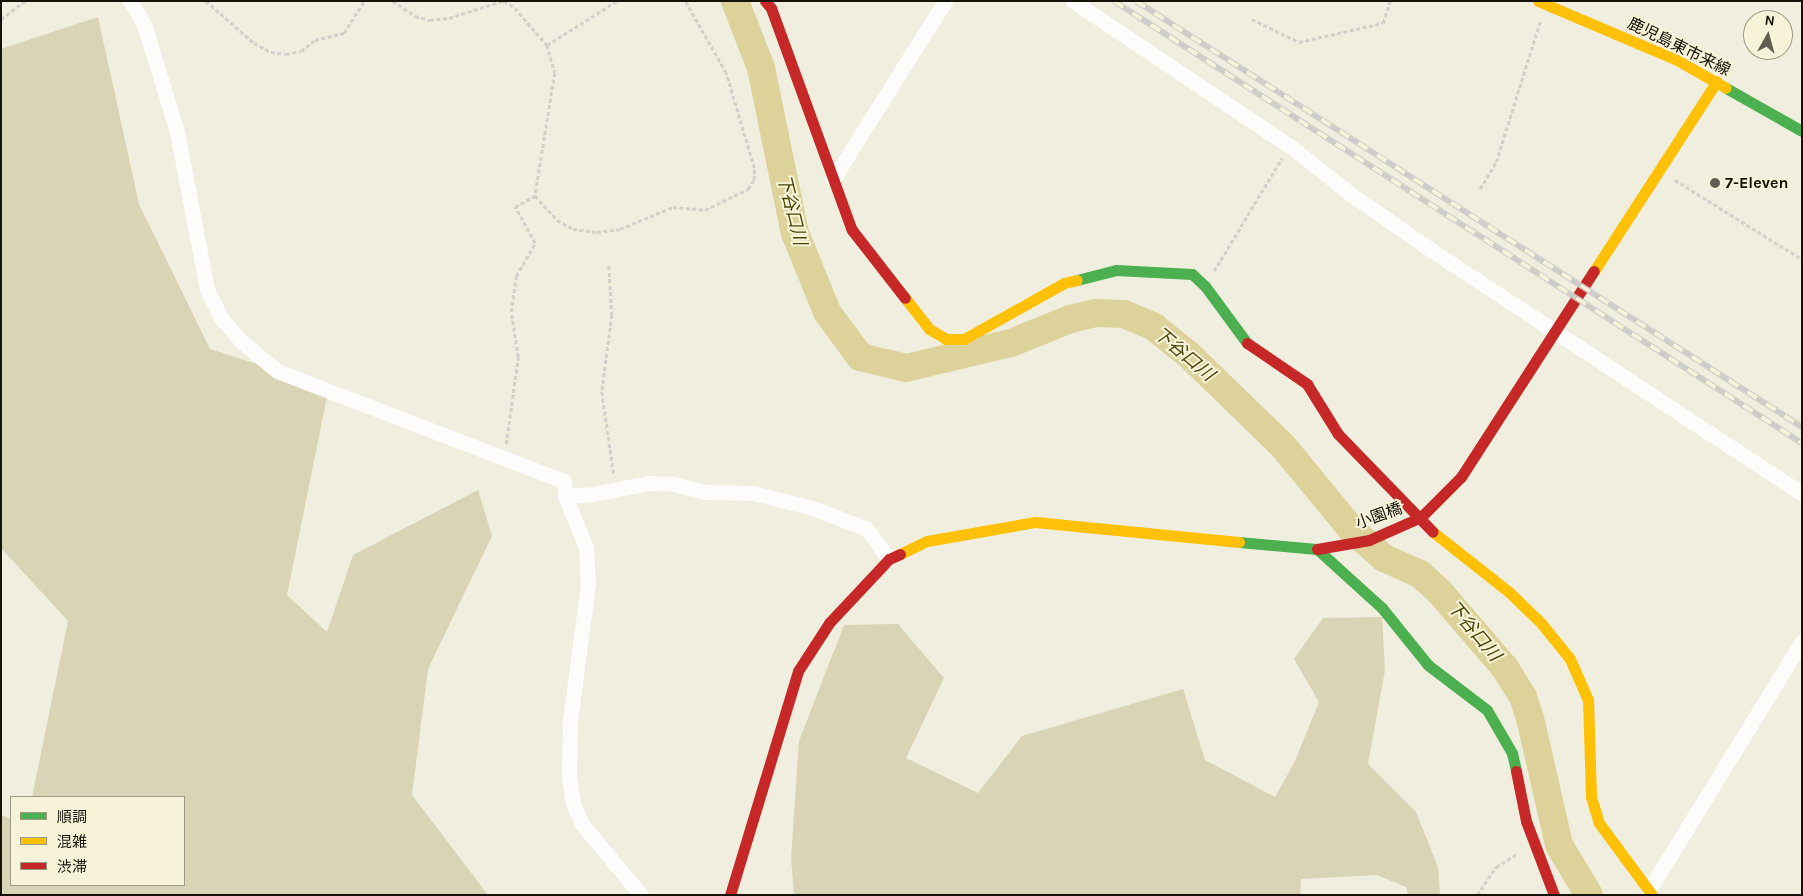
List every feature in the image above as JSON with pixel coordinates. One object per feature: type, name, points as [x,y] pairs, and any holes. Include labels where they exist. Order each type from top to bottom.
[{"type":"street","points":[[130,1],[144,24],[177,132],[207,290],[226,324],[241,341],[277,372],[564,481],[565,496],[586,548],[588,584],[570,721],[573,803],[582,824],[641,895]]},
{"type":"street","points":[[765,1],[852,230],[929,329],[946,339],[964,339],[1064,284],[1107,272],[1192,274],[1205,286],[1244,341],[1260,355],[1307,384],[1338,434],[1421,517],[1444,543],[1522,604],[1570,659],[1588,700],[1591,797],[1599,823],[1651,892],[1802,641]]},
{"type":"street","points":[[834,179],[945,1]]},
{"type":"street","points":[[1073,1],[1290,146],[1350,193],[1802,494]]},
{"type":"street","name":"鹿児島東市来線","points":[[1542,3],[1677,60],[1802,131]]},
{"type":"street","points":[[1421,517],[1461,477],[1557,332],[1717,81]]},
{"type":"street","points":[[565,496],[593,494],[648,483],[673,484],[706,492],[753,493],[813,508],[867,529],[889,560],[829,623],[798,671],[730,895]]},
{"type":"street","name":"小園橋","points":[[889,560],[927,542],[1035,522],[1317,549],[1370,540],[1421,517]]},
{"type":"street","points":[[1317,549],[1382,608],[1428,665],[1487,710],[1512,753],[1534,842],[1554,895]]},
{"type":"path","points":[[1,18],[25,1]]},
{"type":"path","points":[[206,1],[254,43],[271,52],[286,54],[301,51],[315,40],[344,33],[364,1]]},
{"type":"path","points":[[393,1],[415,16],[430,20],[449,18],[503,1],[515,8],[547,45],[555,73],[535,196],[515,208],[535,243],[516,276],[512,312],[518,357],[504,457]]},
{"type":"path","points":[[547,45],[617,1]]},
{"type":"path","points":[[535,196],[557,220],[573,229],[597,232],[620,229],[673,207],[706,210],[748,190],[754,180],[754,168],[726,73],[685,1]]},
{"type":"path","points":[[1252,19],[1299,42],[1383,23],[1390,1]]},
{"type":"path","points":[[1480,190],[1496,162],[1514,110],[1542,3]]},
{"type":"path","points":[[1205,286],[1290,146]]},
{"type":"path","points":[[1661,171],[1802,259]]},
{"type":"path","points":[[609,266],[612,315],[602,392],[616,489]]},
{"type":"path","points":[[1477,895],[1496,867],[1534,842]]},
{"type":"shaded area","points":[[98,17],[139,204],[210,349],[329,387],[287,595],[327,632],[353,555],[478,490],[492,536],[428,669],[412,795],[488,895],[1,895],[1,815],[10,819],[10,886],[185,886],[185,796],[32,796],[68,621],[1,548],[1,49]]},
{"type":"shaded area","points":[[1382,617],[1385,670],[1368,764],[1416,812],[1438,867],[1440,895],[1408,895],[1406,887],[1377,875],[1301,879],[1300,895],[794,895],[791,858],[799,741],[844,625],[898,624],[944,678],[906,758],[978,793],[1022,736],[1183,689],[1205,760],[1275,797],[1295,761],[1319,702],[1294,659],[1323,618]]},
{"type":"waterway","name":"下谷口川","points":[[735,1],[761,68],[795,233],[827,312],[860,357],[906,368],[1011,343],[1070,319],[1097,313],[1124,314],[1154,327],[1189,355],[1283,446],[1352,530],[1384,558],[1420,574],[1438,590],[1505,668],[1523,697],[1530,718],[1559,845],[1589,895]]},
{"type":"railway","points":[[1114,1],[1802,443]]},
{"type":"railway","points":[[1136,1],[1802,427]]},
{"type":"traffic: fast","points":[[1726,88],[1802,131]]},
{"type":"traffic: fast","points":[[1077,280],[1116,270],[1192,274],[1205,286],[1247,343]]},
{"type":"traffic: fast","points":[[1239,542],[1317,549],[1382,608],[1428,665],[1487,710],[1512,753],[1516,771]]},
{"type":"traffic: slow","points":[[1538,1],[1677,60],[1726,88]]},
{"type":"traffic: slow","points":[[1594,271],[1717,81]]},
{"type":"traffic: slow","points":[[905,298],[929,329],[946,339],[964,339],[1064,283],[1077,280]]},
{"type":"traffic: slow","points":[[900,554],[927,541],[1035,522],[1239,542]]},
{"type":"traffic: slow","points":[[1433,532],[1509,592],[1541,623],[1570,659],[1588,700],[1591,797],[1599,823],[1652,895]]},
{"type":"traffic: jam","points":[[765,1],[771,8],[852,230],[905,298]]},
{"type":"traffic: jam","points":[[1317,549],[1369,540],[1421,517],[1461,477],[1594,271]]},
{"type":"traffic: jam","points":[[1247,343],[1307,384],[1338,434],[1433,532]]},
{"type":"traffic: jam","points":[[730,895],[798,671],[829,623],[889,559],[900,554]]},
{"type":"traffic: jam","points":[[1516,771],[1526,821],[1554,895]]},
{"type":"place","name":"7-Eleven","points":[[1715,183]]}]
